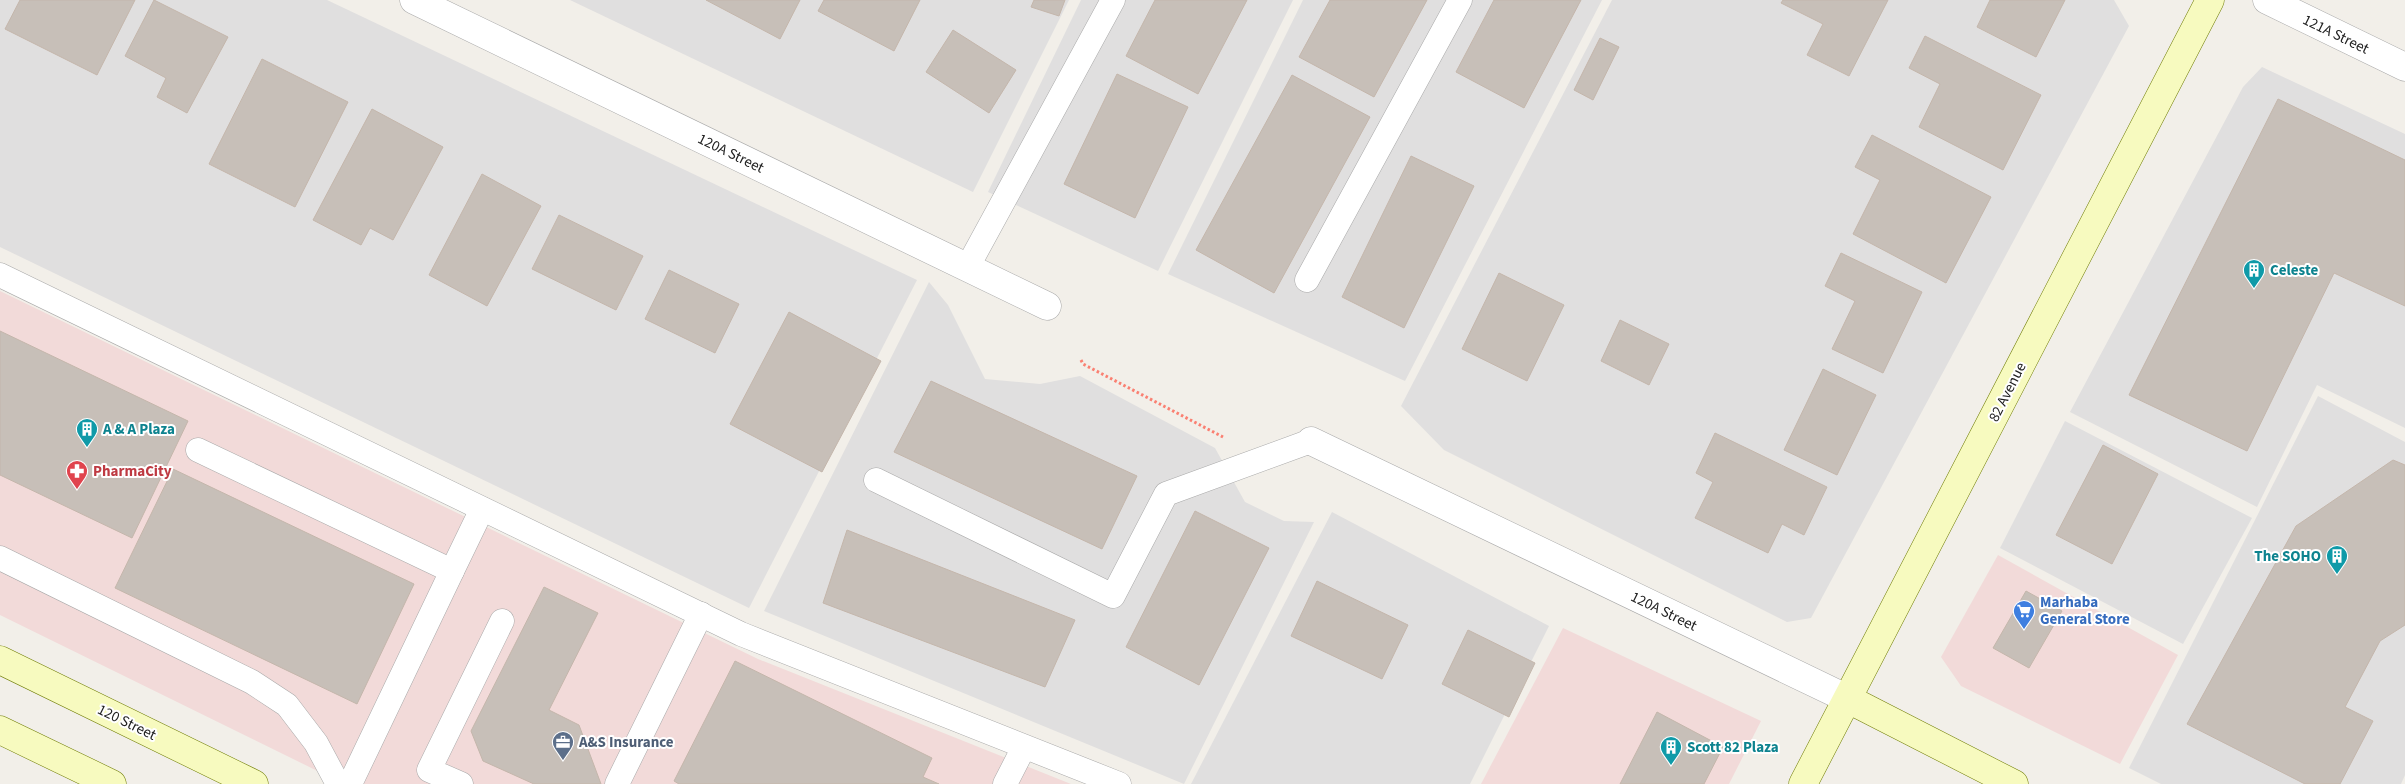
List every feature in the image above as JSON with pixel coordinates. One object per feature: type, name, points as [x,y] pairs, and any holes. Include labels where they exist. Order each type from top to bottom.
[{"type":"street","name":"120A Street","points":[[414,0],[1047,306]]},
{"type":"street","name":"82 Avenue","points":[[1803,784],[2210,0]]},
{"type":"street","name":"121A Street","points":[[2267,0],[2405,67]]},
{"type":"street","name":"120A Street","points":[[1312,441],[1848,699],[2007,782]]},
{"type":"street","name":"120 Street","points":[[0,660],[254,784]]},
{"type":"street","points":[[0,730],[112,784]]},
{"type":"lane","points":[[967,268],[1113,0]]},
{"type":"lane","points":[[1307,280],[1460,0]]},
{"type":"lane","points":[[0,276],[742,634],[1119,784]]},
{"type":"lane","points":[[876,480],[1113,596],[1166,494],[1312,441]]},
{"type":"lane","points":[[198,450],[452,571]]},
{"type":"lane","points":[[350,784],[482,509]]},
{"type":"lane","points":[[0,558],[252,682],[287,705],[316,744],[338,784]]},
{"type":"lane","points":[[617,784],[701,614]]},
{"type":"lane","points":[[461,784],[429,770],[502,621]]},
{"type":"lane","points":[[1006,784],[1024,746]]},
{"type":"path","points":[[1080,360],[1083,364],[1226,439]]},
{"type":"shaded area","points":[[0,0],[327,0],[917,280],[749,608],[0,247]]},
{"type":"shaded area","points":[[570,0],[1069,0],[973,192]]},
{"type":"shaded area","points":[[1081,0],[1293,0],[1158,271],[988,192]]},
{"type":"shaded area","points":[[1303,0],[1602,0],[1405,381],[1168,274]]},
{"type":"shaded area","points":[[1612,0],[2114,0],[2129,26],[1811,618],[1787,622],[1444,450],[1401,406]]},
{"type":"shaded area","points":[[2262,67],[2405,134],[2405,428],[2317,385],[2257,507],[2070,412],[2243,87]]},
{"type":"shaded area","points":[[929,282],[948,305],[985,379],[1040,384],[1080,376],[1215,448],[1245,502],[1284,521],[1314,522],[1184,784],[764,611]]},
{"type":"shaded area","points":[[0,291],[758,659],[1071,784],[344,784],[0,615]]},
{"type":"shaded area","points":[[2318,396],[2405,442],[2405,775],[2401,784],[2161,784],[2129,768]]},
{"type":"shaded area","points":[[2065,421],[2252,518],[2183,644],[2000,548]]},
{"type":"shaded area","points":[[1332,512],[1549,626],[1470,784],[1191,784]]},
{"type":"shaded area","points":[[1998,555],[2178,655],[2120,764],[1961,686],[1941,657]]},
{"type":"shaded area","points":[[1563,628],[1761,721],[1729,784],[1481,784]]},
{"type":"building","points":[[20,0],[135,0],[97,75],[5,29]]},
{"type":"building","points":[[154,0],[228,37],[187,113],[157,97],[166,78],[125,56]]},
{"type":"building","points":[[706,0],[800,0],[780,39]]},
{"type":"building","points":[[824,0],[920,0],[894,51],[818,11]]},
{"type":"building","points":[[1034,0],[1065,0],[1059,16],[1031,7]]},
{"type":"building","points":[[1155,0],[1247,0],[1198,94],[1126,56]]},
{"type":"building","points":[[1330,0],[1427,0],[1374,97],[1299,57]]},
{"type":"building","points":[[1494,0],[1581,0],[1524,108],[1456,72]]},
{"type":"building","points":[[1783,0],[1888,0],[1849,76],[1807,55],[1823,24],[1781,3]]},
{"type":"building","points":[[1990,0],[2065,0],[2036,57],[1977,27]]},
{"type":"building","points":[[953,30],[1016,70],[989,113],[926,72]]},
{"type":"building","points":[[1925,36],[2041,95],[2003,170],[1919,127],[1940,84],[1909,68]]},
{"type":"building","points":[[1600,38],[1619,47],[1593,100],[1574,90]]},
{"type":"building","points":[[262,59],[348,102],[295,207],[209,164]]},
{"type":"building","points":[[1117,74],[1188,107],[1135,218],[1064,184]]},
{"type":"building","points":[[1292,75],[1370,117],[1274,293],[1196,250]]},
{"type":"building","name":"Celeste","points":[[2278,99],[2405,160],[2405,306],[2334,273],[2247,451],[2129,395]]},
{"type":"building","points":[[372,109],[443,147],[393,240],[370,228],[361,245],[313,220]]},
{"type":"building","points":[[1872,135],[1991,197],[1946,283],[1853,234],[1880,180],[1855,167]]},
{"type":"building","points":[[1411,156],[1474,186],[1404,328],[1342,297]]},
{"type":"building","points":[[482,174],[541,206],[487,306],[429,275]]},
{"type":"building","points":[[559,215],[643,256],[616,310],[532,269]]},
{"type":"building","points":[[1841,253],[1922,292],[1883,373],[1832,349],[1855,301],[1825,286]]},
{"type":"building","points":[[669,270],[739,304],[715,353],[645,319]]},
{"type":"building","points":[[1499,273],[1564,305],[1527,381],[1462,349]]},
{"type":"building","points":[[789,312],[881,361],[822,472],[730,424]]},
{"type":"building","points":[[1620,320],[1669,344],[1649,385],[1601,361]]},
{"type":"building","name":"A & A Plaza","points":[[0,331],[188,421],[132,538],[0,475]]},
{"type":"building","points":[[1823,369],[1876,395],[1837,475],[1784,450]]},
{"type":"building","points":[[931,381],[1137,476],[1102,549],[894,452]]},
{"type":"building","points":[[1715,433],[1827,487],[1804,535],[1782,524],[1768,553],[1695,518],[1713,482],[1696,473]]},
{"type":"building","points":[[2103,445],[2158,474],[2112,564],[2056,535]]},
{"type":"building","name":"The SOHO","points":[[2393,460],[2405,465],[2405,625],[2380,641],[2345,707],[2373,721],[2340,784],[2305,784],[2187,724],[2296,526]]},
{"type":"building","points":[[173,469],[414,584],[357,704],[115,588]]},
{"type":"building","points":[[1195,511],[1269,548],[1199,685],[1126,647]]},
{"type":"building","points":[[847,530],[1075,620],[1045,687],[823,603]]},
{"type":"building","points":[[1317,581],[1408,625],[1382,679],[1291,636]]},
{"type":"building","points":[[544,587],[598,613],[549,710],[579,725],[601,784],[534,784],[483,761],[471,731]]},
{"type":"building","points":[[2026,591],[2062,611],[2029,668],[1993,648]]},
{"type":"building","points":[[1468,630],[1535,663],[1509,717],[1442,684]]},
{"type":"building","points":[[735,661],[932,758],[923,777],[939,784],[679,784],[674,781]]},
{"type":"building","name":"Scott 82 Plaza","points":[[1657,712],[1723,747],[1704,784],[1620,784]]},
{"type":"place","name":"Celeste","points":[[2254,289]]},
{"type":"place","name":"A & A Plaza","points":[[87,448]]},
{"type":"place","name":"PharmaCity","points":[[77,490]]},
{"type":"place","name":"The SOHO","points":[[2337,575]]},
{"type":"place","name":"Marhaba General Store","points":[[2024,630]]},
{"type":"place","name":"A&S Insurance","points":[[563,761]]},
{"type":"place","name":"Scott 82 Plaza","points":[[1671,766]]}]
